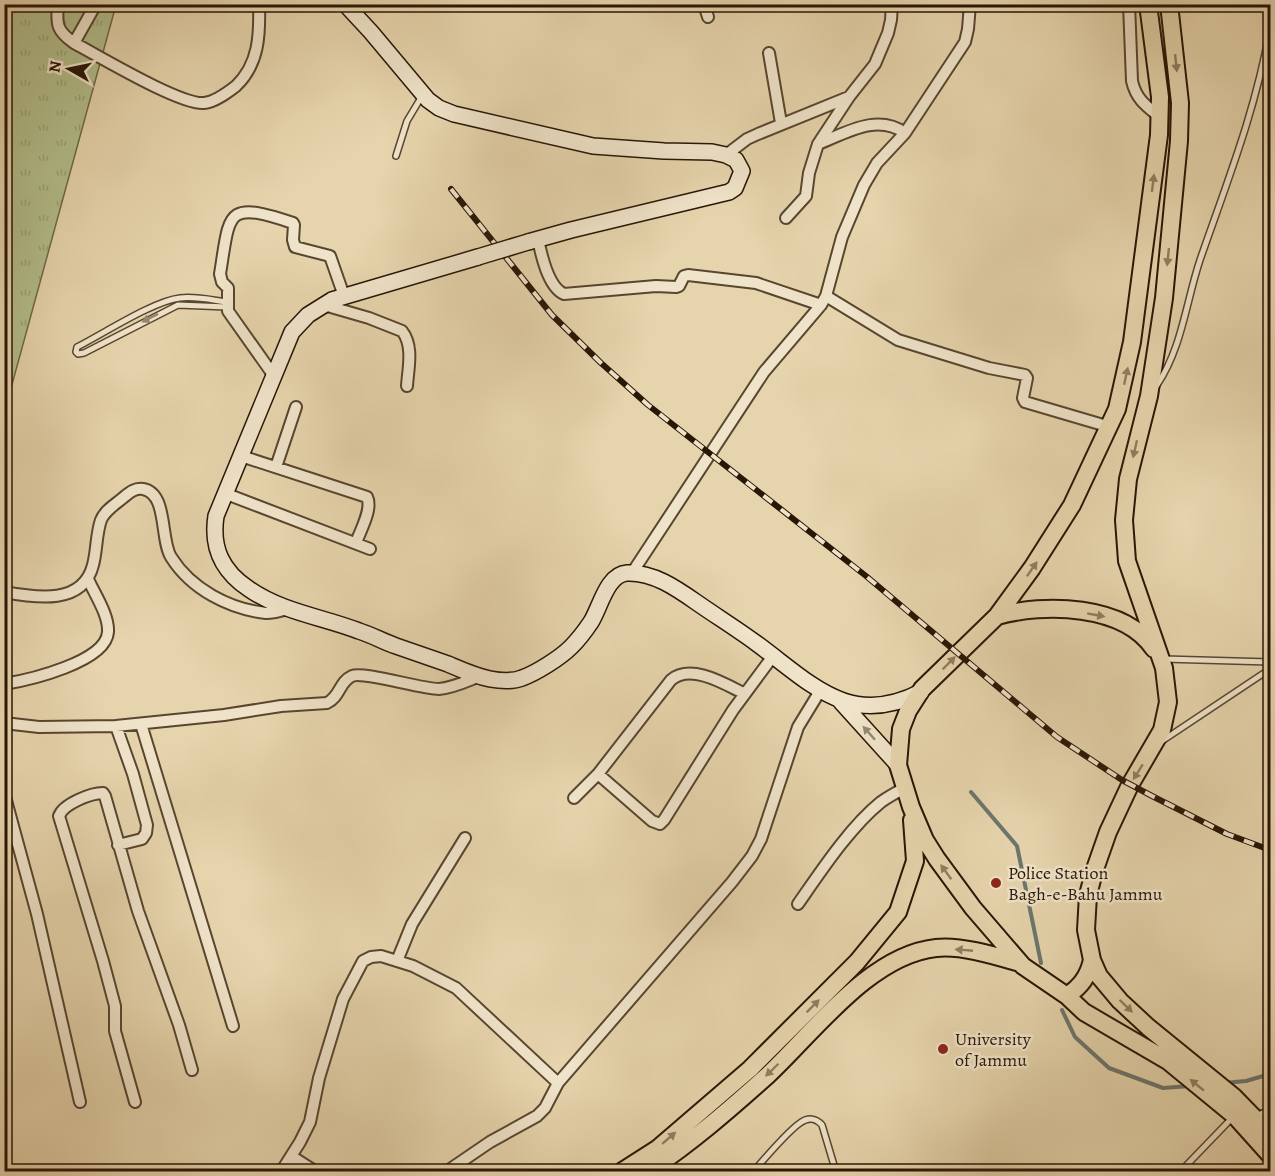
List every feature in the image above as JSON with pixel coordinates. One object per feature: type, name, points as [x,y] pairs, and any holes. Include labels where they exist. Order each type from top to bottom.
[{"type":"main road","points":[[345,4],[433,105],[454,114],[593,146],[712,152],[736,160],[742,171],[735,188],[729,192],[533,240],[344,296],[324,305],[297,325],[292,332],[216,516],[215,546],[222,560],[235,577],[249,589],[289,609],[335,622],[480,676],[510,681],[522,678],[570,648],[591,621],[611,583],[623,573],[653,578],[679,590],[820,691],[841,702],[898,765]]},
{"type":"main road","points":[[1148,4],[1160,97],[1160,117],[1131,351],[1123,388],[1110,427],[1072,505],[1055,534],[997,616],[921,692],[908,711],[901,729],[898,765],[911,807],[937,859],[973,908],[1021,964],[1067,996],[1084,1012],[1172,1055]]},
{"type":"main road","points":[[1169,4],[1180,103],[1179,141],[1164,298],[1149,396],[1128,479],[1124,520],[1125,543],[1132,578],[1151,628],[1167,683],[1168,702],[1162,730],[1117,812],[1094,872],[1085,914],[1086,930],[1092,960],[1099,976],[1172,1055],[1232,1107],[1270,1155]]},
{"type":"main road","points":[[997,616],[1022,609],[1037,609],[1065,610],[1104,616],[1138,631],[1160,659]]},
{"type":"main road","points":[[841,702],[876,705],[902,700],[921,692]]},
{"type":"main road","points":[[621,1172],[657,1149],[750,1069],[857,962],[898,912],[915,861],[911,807]]},
{"type":"main road","points":[[647,1172],[672,1156],[768,1074],[860,985],[886,965],[909,954],[936,947],[978,951],[1021,964]]},
{"type":"main road","points":[[1067,996],[1077,989],[1089,974],[1092,960]]},
{"type":"main road","points":[[1232,1107],[1263,1116],[1270,1134]]},
{"type":"street","points":[[58,4],[57,24],[60,31],[74,43],[182,99],[205,103],[231,90],[245,77],[252,65],[258,40],[258,4]]},
{"type":"street","points":[[74,43],[96,4]]},
{"type":"street","points":[[704,4],[708,17]]},
{"type":"street","points":[[786,218],[806,196],[809,173],[818,144],[849,97],[875,64],[888,33],[891,4]]},
{"type":"street","points":[[632,573],[764,372],[823,300],[842,237],[860,194],[877,163],[905,133],[965,42],[970,4]]},
{"type":"street","points":[[1130,4],[1134,92],[1140,102],[1160,117]]},
{"type":"street","points":[[769,53],[781,123]]},
{"type":"street","points":[[726,155],[747,139],[781,123],[849,97]]},
{"type":"street","points":[[818,144],[872,124],[891,125],[905,133]]},
{"type":"street","points":[[274,376],[227,304],[228,288],[222,282],[220,274],[228,225],[233,216],[246,212],[293,223],[295,247],[330,256],[344,296]]},
{"type":"street","points":[[533,240],[555,287],[564,294],[656,286],[676,287],[685,275],[756,283],[823,300],[898,340],[989,368],[1025,375],[1027,378],[1023,398],[1025,402],[1110,427]]},
{"type":"street","points":[[324,305],[369,318],[402,331],[408,344],[407,386]]},
{"type":"street","points":[[276,467],[296,407]]},
{"type":"street","points":[[241,456],[367,497],[368,509],[356,543]]},
{"type":"street","points":[[4,592],[24,596],[62,596],[75,591],[88,579],[93,565],[101,520],[107,511],[133,490],[141,488],[148,490],[159,503],[169,555],[181,570],[203,590],[234,606],[268,613],[289,609]]},
{"type":"street","points":[[224,493],[370,549]]},
{"type":"street","points":[[4,684],[47,674],[74,663],[103,646],[108,629],[88,579]]},
{"type":"street","points":[[598,774],[652,821],[660,824],[772,656]]},
{"type":"street","points":[[574,798],[598,774],[677,675],[685,673],[704,677],[745,694]]},
{"type":"street","points":[[4,723],[39,727],[141,724],[224,715],[281,705],[327,703],[334,700],[352,676],[358,675],[442,689],[480,676]]},
{"type":"street","points":[[446,1172],[490,1142],[537,1116],[545,1108],[558,1083],[732,882],[752,856],[761,839],[798,727],[820,691]]},
{"type":"street","points":[[141,724],[233,1026]]},
{"type":"street","points":[[116,726],[133,774],[147,825],[142,839],[118,845]]},
{"type":"street","points":[[798,904],[827,862],[872,810],[905,788]]},
{"type":"street","points":[[4,793],[37,914],[80,1102]]},
{"type":"street","points":[[135,1102],[116,1031],[115,1006],[104,961],[59,816],[60,811],[65,807],[96,793],[103,793],[138,912],[179,1026],[192,1070]]},
{"type":"street","points":[[397,961],[412,924],[465,838]]},
{"type":"street","points":[[281,1172],[310,1122],[319,1078],[337,1017],[351,982],[367,958],[376,956],[397,961],[431,974],[456,988],[558,1083]]},
{"type":"street","points":[[291,1156],[315,1172]]},
{"type":"lane","points":[[1149,396],[1175,351],[1200,262],[1248,126],[1270,28]]},
{"type":"lane","points":[[396,156],[407,121],[423,94]]},
{"type":"lane","points":[[187,298],[227,304],[178,305],[84,353],[76,352],[77,347],[173,299],[187,298]]},
{"type":"lane","points":[[1160,659],[1270,662]]},
{"type":"lane","points":[[1154,746],[1270,669]]},
{"type":"lane","points":[[1180,1172],[1232,1107]]},
{"type":"lane","points":[[753,1172],[800,1123],[808,1119],[819,1121],[831,1150],[836,1172]]},
{"type":"green space","points":[[5,5],[116,5],[5,410]]},
{"type":"waterway","points":[[971,792],[1017,846],[1041,963]]},
{"type":"waterway","points":[[1062,1010],[1075,1037],[1109,1068],[1163,1088],[1190,1086]]},
{"type":"waterway","points":[[1224,1083],[1246,1081],[1270,1074]]},
{"type":"railway","points":[[451,189],[552,315],[601,363],[648,405],[866,576],[1057,737],[1122,780],[1152,796],[1227,834],[1270,850]]},
{"type":"place","name":"Police Station Bagh-e-Bahu Jammu","points":[[996,883]]},
{"type":"place","name":"University of Jammu","points":[[943,1049]]}]
